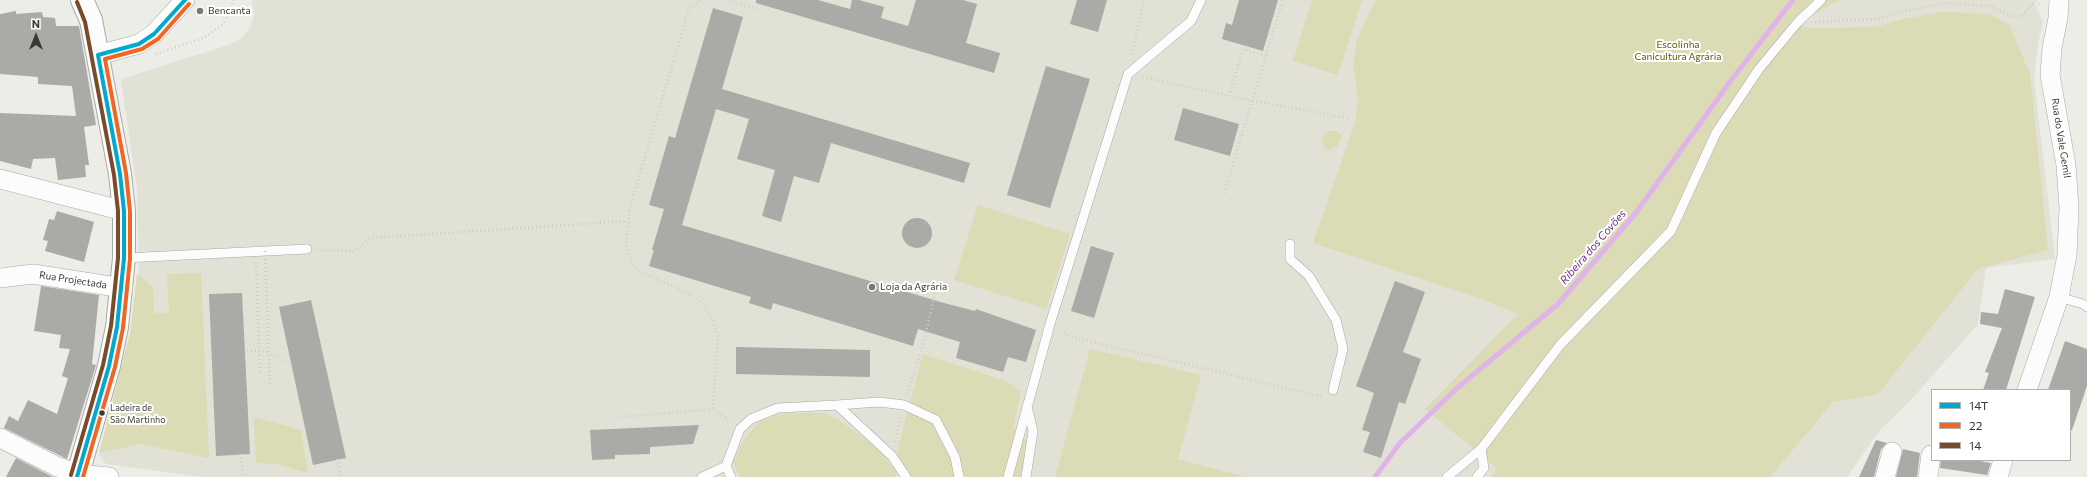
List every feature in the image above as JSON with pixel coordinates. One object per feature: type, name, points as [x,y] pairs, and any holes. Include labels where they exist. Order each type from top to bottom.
[{"type":"main road","points":[[78,475],[108,366],[117,327],[123,288],[124,258],[124,211],[120,174],[91,10],[82,0]]},
{"type":"street","points":[[98,55],[139,44],[154,34],[185,0]]},
{"type":"street","name":"Rua do Vale Gemil","points":[[2027,389],[2058,297],[2067,255],[2069,208],[2066,165],[2050,75],[2052,48],[2058,18],[2059,0]]},
{"type":"street","points":[[0,179],[124,211]]},
{"type":"street","name":"Rua Projectada","points":[[0,278],[33,274],[123,288]]},
{"type":"street","points":[[0,438],[58,467],[78,475],[109,477]]},
{"type":"street","points":[[1885,477],[1892,452]]},
{"type":"street","points":[[1928,477],[1931,455]]},
{"type":"street","points":[[1998,477],[2003,461]]},
{"type":"lane","points":[[1008,477],[1050,324],[1128,74],[1191,21],[1201,0]]},
{"type":"lane","points":[[1447,477],[1481,449],[1560,345],[1671,231],[1716,133],[1759,69],[1797,24],[1821,0]]},
{"type":"lane","points":[[1290,244],[1290,259],[1309,276],[1336,320],[1343,349],[1333,390]]},
{"type":"lane","points":[[124,258],[307,249]]},
{"type":"lane","points":[[2058,297],[2083,304],[2087,307]]},
{"type":"lane","points":[[702,477],[726,466],[740,429],[751,419],[778,408],[879,402],[904,405],[936,420],[955,457],[959,477]]},
{"type":"lane","points":[[837,405],[892,456],[906,477]]},
{"type":"lane","points":[[1026,477],[1033,431],[1027,405]]},
{"type":"lane","points":[[1478,477],[1484,468],[1481,449]]},
{"type":"lane","points":[[726,466],[731,477]]},
{"type":"path","points":[[139,44],[150,53],[157,54],[203,38],[223,24],[230,11],[233,0]]},
{"type":"path","points":[[700,0],[689,9],[627,221],[626,247],[634,267],[651,277],[694,297],[704,306],[712,318],[718,336],[713,409]]},
{"type":"path","points":[[725,0],[758,9]]},
{"type":"path","points":[[1144,0],[1128,74],[1253,101],[1348,118]]},
{"type":"path","points":[[1224,193],[1283,0]]},
{"type":"path","points":[[1797,24],[1879,19],[1904,11],[1945,3],[1990,6],[2011,16],[2021,17],[2035,1],[2042,6],[2043,10],[2059,0]]},
{"type":"path","points":[[1229,96],[1243,49],[1267,56]]},
{"type":"path","points":[[307,249],[354,251],[370,238],[627,221]]},
{"type":"path","points":[[260,373],[261,251]]},
{"type":"path","points":[[261,251],[270,388]]},
{"type":"path","points":[[906,398],[922,349],[936,290]]},
{"type":"path","points":[[1050,324],[1069,336],[1324,397],[1333,390]]},
{"type":"path","points":[[247,351],[260,351],[275,355],[290,364]]},
{"type":"path","points":[[621,417],[713,409],[740,429]]},
{"type":"path","points":[[899,427],[902,412]]},
{"type":"path","points":[[241,454],[243,477]]},
{"type":"path","points":[[338,460],[341,477]]},
{"type":"shaded area","points":[[252,0],[2033,0],[2043,22],[2038,44],[2034,79],[2055,259],[1986,268],[1978,324],[1909,402],[1879,431],[1847,477],[201,477],[106,464],[99,455],[131,334],[139,274],[137,190],[121,79],[228,45],[241,39],[251,26],[254,15]]},
{"type":"green space","points":[[1312,0],[1362,0],[1338,75],[1293,61]]},
{"type":"green space","name":"Escolinha Canicultura Agrária","points":[[1377,0],[1840,0],[1797,23],[1807,28],[1876,27],[1902,19],[1943,12],[1988,14],[2009,24],[2030,74],[2048,250],[1978,269],[1878,394],[1833,402],[1770,477],[1491,477],[1497,468],[1425,409],[1518,314],[1476,297],[1313,243],[1356,120],[1358,98],[1353,65],[1357,40],[1372,7]]},
{"type":"green space","points":[[1328,131],[1336,131],[1342,135],[1338,146],[1326,151],[1321,139]]},
{"type":"green space","points":[[978,205],[1070,234],[1046,309],[954,280]]},
{"type":"green space","points":[[201,273],[209,458],[140,444],[99,453],[130,333],[137,274],[153,287],[154,314],[169,313],[167,274]]},
{"type":"green space","points":[[1090,349],[1201,375],[1178,459],[1246,477],[1055,477]]},
{"type":"green space","points":[[923,354],[1006,381],[1021,392],[1013,427],[1028,442],[1023,477],[912,477],[896,455]]},
{"type":"green space","points":[[788,413],[823,413],[839,420],[873,445],[896,470],[896,475],[894,477],[740,477],[733,462],[743,441],[758,423],[774,416]]},
{"type":"green space","points":[[254,417],[301,430],[308,473],[276,464],[256,463]]},
{"type":"building","points":[[756,0],[818,0],[850,9],[852,0],[859,0],[884,7],[881,18],[908,26],[916,0],[963,0],[977,4],[966,43],[1000,53],[994,73],[756,3]]},
{"type":"building","points":[[1077,0],[1107,0],[1098,32],[1070,24]]},
{"type":"building","points":[[1239,0],[1278,0],[1263,51],[1222,39],[1226,23],[1232,25]]},
{"type":"building","points":[[713,8],[743,17],[722,89],[970,163],[964,183],[831,143],[819,183],[794,176],[781,222],[762,216],[775,170],[737,159],[749,119],[716,109],[682,225],[944,303],[975,311],[976,309],[1036,330],[1026,362],[1008,357],[1003,372],[956,358],[960,342],[918,329],[913,346],[773,303],[771,310],[749,303],[751,297],[649,266],[664,209],[649,205],[669,136],[675,138]]},
{"type":"building","points":[[16,11],[16,14],[42,12],[43,17],[55,18],[56,26],[79,26],[96,125],[84,127],[89,165],[85,165],[86,177],[58,180],[55,158],[33,159],[31,169],[0,161],[0,113],[76,116],[72,86],[38,84],[38,77],[0,74],[0,14]]},
{"type":"building","points":[[1046,66],[1090,79],[1050,208],[1007,195]]},
{"type":"building","points":[[1183,108],[1239,124],[1230,156],[1174,140]]},
{"type":"building","points":[[57,211],[94,222],[84,262],[45,251],[48,241],[43,240],[49,219],[54,220]]},
{"type":"building","points":[[917,218],[928,222],[932,233],[928,244],[917,248],[906,244],[902,233],[906,222]]},
{"type":"building","points":[[1091,246],[1114,253],[1094,318],[1071,311]]},
{"type":"building","points":[[1395,281],[1425,292],[1403,352],[1421,359],[1405,404],[1399,402],[1381,458],[1363,452],[1370,432],[1362,430],[1374,393],[1356,386]]},
{"type":"building","points":[[41,286],[99,295],[92,364],[96,365],[67,459],[4,428],[9,416],[18,421],[28,400],[57,414],[68,378],[62,376],[70,349],[59,348],[61,335],[34,331]]},
{"type":"building","points":[[2005,289],[2035,297],[2006,389],[1983,389],[1989,373],[1985,372],[2002,328],[1980,324],[1981,312],[1998,314]]},
{"type":"building","points":[[242,293],[250,454],[216,456],[209,294]]},
{"type":"building","points":[[311,300],[346,458],[313,465],[279,307]]},
{"type":"building","points":[[2065,341],[2087,349],[2087,386],[2072,430],[2071,389],[2048,389]]},
{"type":"building","points":[[736,347],[870,350],[870,377],[736,374]]},
{"type":"building","points":[[699,425],[693,444],[650,447],[650,454],[615,455],[615,459],[592,460],[590,430]]},
{"type":"building","points":[[1876,440],[1887,443],[1881,449],[1874,477],[1859,477]]},
{"type":"building","points":[[1903,449],[1920,453],[1917,477],[1896,477]]},
{"type":"building","points":[[16,458],[53,477],[6,477]]},
{"type":"building","points":[[1941,461],[1980,461],[1991,463],[1987,475],[1940,468]]},
{"type":"waterway","name":"Ribeira dos Covões","points":[[1375,477],[1400,443],[1455,390],[1558,304],[1635,214],[1729,83],[1793,0]]},
{"type":"transit line","name":"14T","points":[[77,477],[109,366],[117,327],[124,258],[124,211],[120,174],[98,55],[139,44],[154,34],[185,0]]},
{"type":"transit line","name":"14","points":[[71,475],[103,365],[111,326],[118,258],[118,211],[114,175],[85,22],[77,2]]},
{"type":"transit line","name":"22","points":[[83,477],[115,367],[123,328],[130,259],[130,211],[126,173],[105,59],[142,49],[158,39],[189,4]]},
{"type":"place","name":"Bencanta","points":[[200,11]]},
{"type":"place","name":"Loja da Agrária","points":[[872,287]]},
{"type":"place","name":"Ladeira de São Martinho","points":[[102,413]]}]
